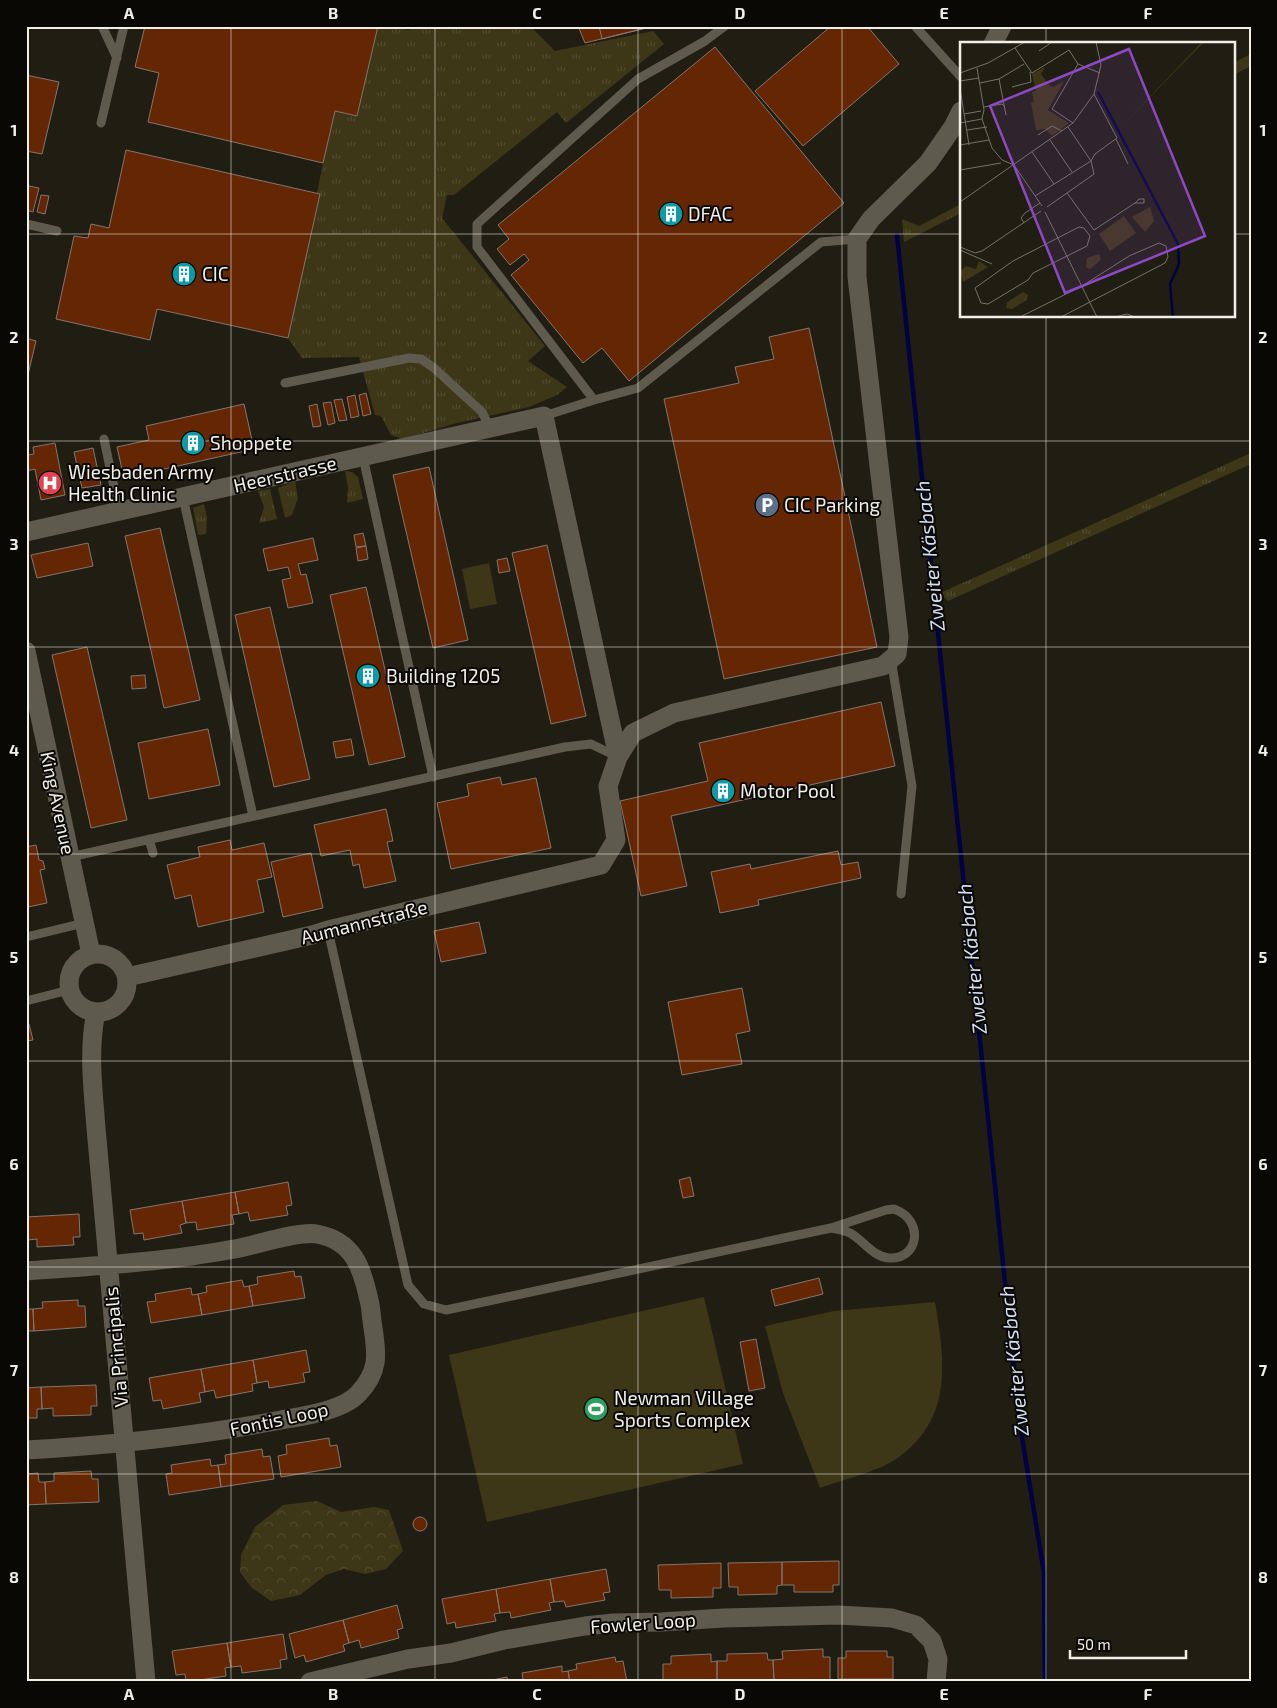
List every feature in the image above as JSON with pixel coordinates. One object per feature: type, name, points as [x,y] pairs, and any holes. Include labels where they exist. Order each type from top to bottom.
[{"type":"street","points":[[994,42],[1002,26]]},
{"type":"street","points":[[618,757],[633,733],[674,713],[883,666],[897,654],[899,636],[857,277],[857,239],[870,219],[928,163],[960,113]]},
{"type":"street","points":[[544,416],[618,757]]},
{"type":"street","name":"Heerstrasse","points":[[26,532],[544,416]]},
{"type":"street","name":"King Avenue","points":[[26,651],[91,954]]},
{"type":"street","name":"Aumannstraße","points":[[126,977],[175,960],[312,935],[601,865],[616,840],[608,786],[618,757]]},
{"type":"street","points":[[91,954],[109,956],[117,961],[123,968],[126,977],[127,986],[120,1002],[113,1008],[96,1012],[87,1010],[79,1005],[69,990],[70,972],[82,958],[91,954]]},
{"type":"street","name":"Via Principalis","points":[[96,1012],[92,1028],[91,1053],[108,1266],[146,1682]]},
{"type":"street","name":"Fontis Loop","points":[[26,1271],[108,1266],[190,1256],[315,1233],[331,1238],[356,1258],[363,1273],[371,1305],[376,1344],[376,1361],[368,1381],[357,1396],[339,1406],[320,1412],[238,1428],[184,1436],[26,1450]]},
{"type":"street","name":"Fowler Loop","points":[[310,1682],[408,1659],[452,1654],[504,1640],[585,1626],[732,1617],[838,1615],[892,1618],[916,1625],[932,1640],[938,1659],[936,1682]]},
{"type":"lane","points":[[102,26],[117,58]]},
{"type":"lane","points":[[101,123],[124,26]]},
{"type":"lane","points":[[594,400],[477,247],[478,224],[638,79],[705,42],[725,26]]},
{"type":"lane","points":[[916,26],[960,76]]},
{"type":"lane","points":[[26,224],[57,231]]},
{"type":"lane","points":[[544,416],[638,388],[821,242],[857,239]]},
{"type":"lane","points":[[285,383],[409,358],[421,359],[434,368],[482,412],[490,428]]},
{"type":"lane","points":[[104,439],[119,511]]},
{"type":"lane","points":[[363,457],[433,777]]},
{"type":"lane","points":[[183,497],[253,816]]},
{"type":"lane","points":[[891,659],[912,786],[901,894]]},
{"type":"lane","points":[[70,856],[565,747],[592,744],[618,757]]},
{"type":"lane","points":[[149,839],[153,853]]},
{"type":"lane","points":[[26,937],[84,923]]},
{"type":"lane","points":[[328,930],[408,1285],[424,1304],[446,1310],[831,1228],[886,1210],[902,1212],[908,1217],[915,1232],[914,1240],[906,1253],[890,1258],[882,1257],[875,1253],[850,1233],[831,1228]]},
{"type":"lane","points":[[26,1001],[69,990]]},
{"type":"green space","points":[[378,26],[392,26],[409,30],[410,26],[530,26],[555,51],[653,31],[664,44],[566,123],[557,112],[454,195],[447,195],[442,218],[545,346],[528,361],[567,387],[557,395],[529,407],[457,423],[403,439],[391,435],[381,416],[375,415],[359,357],[302,358],[288,338],[335,111],[357,116]]},
{"type":"green space","points":[[1251,54],[1251,66],[1234,74],[1234,62]]},
{"type":"green space","points":[[960,205],[960,214],[904,242],[902,219],[919,226]]},
{"type":"green space","points":[[1251,453],[1251,464],[948,601],[940,593]]},
{"type":"green space","points":[[345,471],[352,472],[358,477],[363,499],[347,503],[348,487]]},
{"type":"green space","points":[[295,481],[298,498],[292,515],[285,518],[278,488]]},
{"type":"green space","points":[[270,489],[277,519],[259,523],[264,507],[258,491]]},
{"type":"green space","points":[[204,504],[207,517],[206,534],[198,535],[193,508]]},
{"type":"green space","points":[[489,563],[497,604],[470,609],[462,569]]},
{"type":"green space","name":"Newman Village Sports Complex","points":[[704,1297],[743,1464],[487,1522],[449,1355]]},
{"type":"green space","name":"Newman Village Sports Complex","points":[[935,1302],[941,1345],[941,1387],[937,1406],[929,1424],[916,1441],[891,1462],[872,1471],[820,1488],[783,1393],[765,1326],[834,1311]]},
{"type":"green space","points":[[317,1501],[341,1512],[374,1507],[389,1510],[403,1551],[386,1569],[365,1574],[344,1569],[326,1575],[300,1595],[271,1601],[252,1588],[240,1572],[241,1555],[255,1527],[283,1505]]},
{"type":"building","points":[[145,26],[378,26],[357,116],[335,111],[323,163],[148,122],[159,73],[135,67]]},
{"type":"building","points":[[578,26],[653,26],[585,43]]},
{"type":"building","points":[[599,26],[655,26],[602,39]]},
{"type":"building","points":[[831,26],[867,26],[899,64],[803,146],[755,91]]},
{"type":"building","name":"DFAC","points":[[715,47],[844,203],[629,381],[602,348],[583,363],[511,275],[529,260],[524,254],[510,265],[497,249],[509,239],[498,225]]},
{"type":"building","points":[[26,75],[59,82],[42,154],[26,151]]},
{"type":"building","name":"CIC","points":[[126,150],[320,194],[288,338],[157,309],[150,340],[56,319],[74,236],[88,238],[91,224],[109,228]]},
{"type":"building","points":[[29,186],[39,188],[33,212],[26,210]]},
{"type":"building","points":[[41,195],[49,196],[45,214],[37,212]]},
{"type":"building","name":"CIC Parking","points":[[809,328],[877,647],[724,679],[664,399],[739,383],[735,367],[774,359],[769,337]]},
{"type":"building","points":[[26,338],[36,341],[26,383]]},
{"type":"building","points":[[366,393],[371,414],[363,416],[359,395]]},
{"type":"building","points":[[355,395],[359,416],[351,418],[347,397]]},
{"type":"building","points":[[342,399],[347,420],[339,421],[334,400]]},
{"type":"building","points":[[331,402],[335,423],[328,425],[323,403]]},
{"type":"building","name":"Shoppete","points":[[244,404],[254,449],[124,478],[117,447],[149,440],[146,426]]},
{"type":"building","points":[[317,404],[321,426],[313,427],[309,406]]},
{"type":"building","name":"Wiesbaden Army Health Clinic","points":[[55,443],[65,495],[41,500],[35,469],[26,471],[26,455],[34,454],[33,447]]},
{"type":"building","points":[[93,448],[101,485],[82,488],[74,452]]},
{"type":"building","points":[[429,467],[468,640],[433,648],[393,475]]},
{"type":"building","points":[[160,528],[200,700],[164,708],[125,536]]},
{"type":"building","points":[[363,533],[366,546],[356,547],[354,535]]},
{"type":"building","points":[[313,538],[318,560],[298,564],[301,575],[306,574],[313,603],[288,608],[282,580],[291,578],[288,567],[268,571],[263,549]]},
{"type":"building","points":[[88,543],[93,566],[37,578],[31,555]]},
{"type":"building","points":[[547,545],[586,716],[551,724],[512,553]]},
{"type":"building","points":[[366,546],[368,559],[358,561],[356,548]]},
{"type":"building","points":[[507,558],[510,571],[499,573],[497,560]]},
{"type":"building","name":"Building 1205","points":[[366,587],[405,757],[369,765],[330,595]]},
{"type":"building","points":[[270,607],[310,779],[274,787],[235,615]]},
{"type":"building","points":[[87,647],[127,820],[91,828],[52,655]]},
{"type":"building","points":[[145,675],[146,688],[132,689],[131,676]]},
{"type":"building","name":"Motor Pool","points":[[881,702],[895,766],[671,816],[687,886],[641,896],[620,801],[708,781],[699,743]]},
{"type":"building","points":[[208,729],[220,785],[149,799],[138,743]]},
{"type":"building","points":[[351,739],[354,755],[336,758],[333,742]]},
{"type":"building","points":[[500,777],[502,785],[536,778],[551,848],[451,869],[437,803],[469,796],[467,784]]},
{"type":"building","points":[[386,809],[393,841],[387,842],[396,881],[364,888],[359,864],[353,866],[350,850],[321,856],[314,825]]},
{"type":"building","points":[[230,840],[232,850],[264,843],[272,877],[257,880],[264,912],[198,927],[191,895],[175,899],[167,865],[200,857],[198,847]]},
{"type":"building","points":[[36,845],[39,860],[43,861],[45,869],[40,870],[47,903],[28,907],[26,898],[26,847]]},
{"type":"building","points":[[838,851],[841,865],[858,862],[861,878],[758,900],[759,905],[720,913],[711,872],[750,864],[751,869]]},
{"type":"building","points":[[311,853],[323,908],[283,917],[271,862]]},
{"type":"building","points":[[479,922],[486,953],[441,962],[434,931]]},
{"type":"building","points":[[742,988],[750,1031],[736,1034],[742,1064],[682,1075],[668,1002]]},
{"type":"building","points":[[29,1024],[33,1040],[26,1041],[26,1025]]},
{"type":"building","points":[[690,1177],[694,1196],[683,1198],[679,1180]]},
{"type":"building","points":[[288,1182],[292,1205],[286,1206],[288,1215],[250,1221],[248,1212],[239,1214],[235,1192]]},
{"type":"building","points":[[235,1192],[239,1214],[232,1215],[234,1224],[197,1230],[196,1222],[186,1223],[182,1201]]},
{"type":"building","points":[[182,1201],[186,1223],[180,1225],[182,1233],[144,1240],[143,1233],[134,1234],[130,1210]]},
{"type":"building","points":[[79,1214],[80,1237],[73,1237],[74,1245],[37,1247],[37,1239],[28,1240],[26,1217]]},
{"type":"building","points":[[294,1271],[295,1277],[301,1276],[305,1298],[253,1306],[249,1286],[258,1284],[257,1277]]},
{"type":"building","points":[[819,1278],[823,1294],[775,1306],[771,1290]]},
{"type":"building","points":[[242,1280],[244,1287],[249,1286],[253,1306],[202,1315],[198,1294],[207,1292],[206,1286]]},
{"type":"building","points":[[191,1288],[192,1295],[198,1294],[202,1315],[151,1323],[147,1302],[156,1301],[155,1294]]},
{"type":"building","points":[[78,1300],[78,1306],[85,1306],[86,1327],[34,1331],[33,1309],[43,1308],[42,1302]]},
{"type":"building","points":[[26,1303],[27,1309],[33,1309],[34,1331],[26,1331]]},
{"type":"building","points":[[756,1339],[765,1388],[749,1391],[740,1342]]},
{"type":"building","points":[[306,1350],[310,1372],[303,1373],[305,1382],[269,1388],[268,1381],[257,1383],[253,1360]]},
{"type":"building","points":[[253,1360],[257,1383],[252,1384],[253,1391],[216,1398],[214,1390],[205,1392],[201,1369]]},
{"type":"building","points":[[201,1369],[205,1392],[199,1393],[201,1402],[163,1409],[161,1400],[153,1401],[149,1378]]},
{"type":"building","points":[[96,1385],[97,1406],[91,1406],[91,1415],[53,1416],[53,1408],[42,1409],[41,1387]]},
{"type":"building","points":[[41,1387],[42,1409],[37,1409],[37,1418],[26,1418],[26,1388]]},
{"type":"building","points":[[329,1438],[330,1446],[337,1445],[341,1467],[281,1477],[278,1456],[287,1454],[286,1445]]},
{"type":"building","points":[[262,1449],[263,1457],[270,1456],[274,1479],[221,1487],[218,1465],[226,1464],[225,1455]]},
{"type":"building","points":[[210,1459],[211,1466],[218,1465],[221,1487],[169,1495],[166,1474],[172,1473],[171,1465]]},
{"type":"building","points":[[91,1471],[92,1479],[98,1479],[99,1502],[46,1504],[45,1482],[54,1481],[54,1473]]},
{"type":"building","points":[[38,1473],[39,1482],[45,1482],[46,1504],[26,1505],[26,1474]]},
{"type":"building","points":[[420,1517],[425,1519],[427,1524],[425,1529],[420,1531],[415,1529],[413,1524],[415,1519]]},
{"type":"building","points":[[839,1561],[839,1585],[833,1585],[833,1592],[794,1592],[794,1585],[782,1585],[782,1562]]},
{"type":"building","points":[[782,1562],[782,1585],[777,1586],[777,1594],[738,1595],[738,1587],[729,1587],[728,1563]]},
{"type":"building","points":[[721,1563],[721,1588],[713,1588],[713,1597],[671,1598],[671,1590],[659,1590],[658,1565]]},
{"type":"building","points":[[606,1569],[610,1592],[603,1593],[605,1600],[566,1607],[564,1601],[554,1602],[550,1579]]},
{"type":"building","points":[[550,1579],[554,1602],[549,1603],[551,1610],[511,1618],[510,1612],[500,1613],[496,1589]]},
{"type":"building","points":[[496,1589],[500,1613],[494,1614],[496,1621],[456,1628],[455,1622],[447,1624],[442,1599]]},
{"type":"building","points":[[397,1605],[403,1628],[397,1630],[399,1638],[361,1648],[359,1640],[349,1643],[343,1620]]},
{"type":"building","points":[[343,1620],[349,1643],[343,1645],[345,1651],[306,1662],[304,1655],[295,1658],[289,1634]]},
{"type":"building","points":[[283,1634],[287,1659],[280,1660],[281,1668],[242,1673],[241,1666],[231,1667],[227,1643]]},
{"type":"building","points":[[227,1643],[231,1667],[225,1668],[226,1676],[186,1682],[185,1674],[176,1675],[172,1651]]},
{"type":"building","points":[[823,1649],[823,1657],[830,1657],[830,1680],[774,1682],[773,1660],[783,1659],[782,1651]]},
{"type":"building","points":[[846,1651],[887,1651],[887,1657],[893,1657],[893,1679],[838,1679],[838,1658],[846,1658]]},
{"type":"building","points":[[767,1653],[768,1660],[773,1660],[774,1682],[717,1682],[717,1661],[727,1661],[727,1654]]},
{"type":"building","points":[[711,1654],[711,1662],[717,1661],[717,1682],[663,1682],[663,1664],[671,1664],[671,1656]]},
{"type":"building","points":[[615,1657],[616,1662],[623,1661],[627,1682],[570,1682],[568,1671],[577,1669],[576,1664]]},
{"type":"building","points":[[562,1666],[562,1672],[568,1671],[570,1682],[513,1682],[523,1680],[522,1673]]},
{"type":"building","points":[[507,1677],[508,1682],[483,1682]]},
{"type":"waterway","name":"Zweiter Käsbach","points":[[897,235],[1019,1419],[1044,1573],[1045,1682]]},
{"type":"place","name":"DFAC","points":[[671,214]]},
{"type":"place","name":"CIC","points":[[184,274]]},
{"type":"place","name":"Shoppete","points":[[193,443]]},
{"type":"place","name":"Wiesbaden Army Health Clinic","points":[[50,483]]},
{"type":"place","name":"CIC Parking","points":[[767,505]]},
{"type":"place","name":"Building 1205","points":[[368,676]]},
{"type":"place","name":"Motor Pool","points":[[723,791]]},
{"type":"place","name":"Newman Village Sports Complex","points":[[596,1409]]}]
